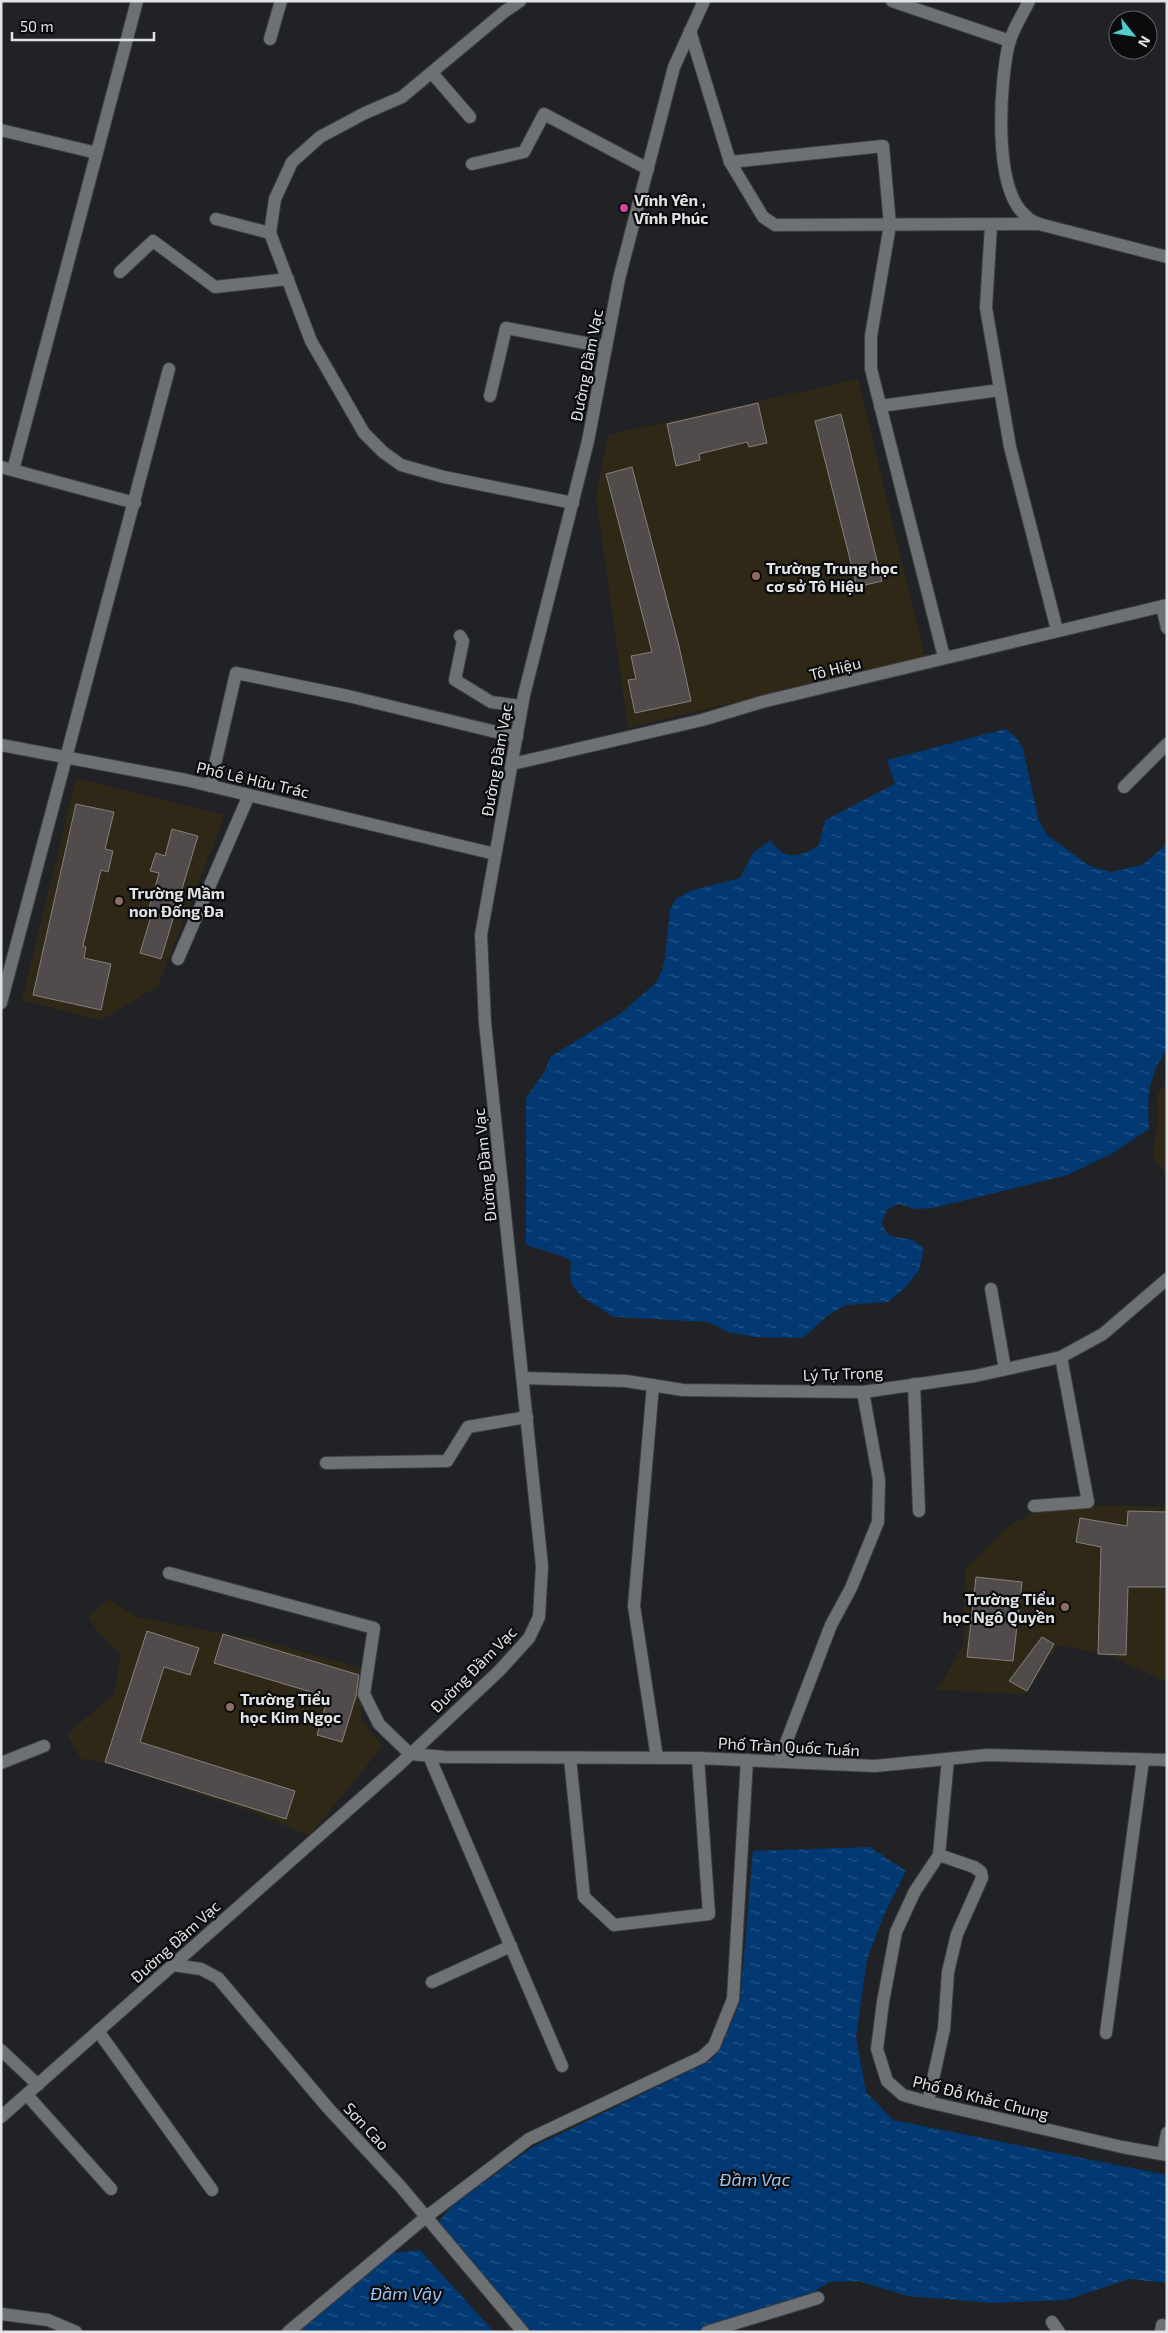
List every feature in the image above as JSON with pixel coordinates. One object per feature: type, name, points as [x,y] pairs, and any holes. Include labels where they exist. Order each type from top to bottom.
[{"type":"street","points":[[135,504],[7,468],[96,154],[137,1]]},
{"type":"street","points":[[270,40],[281,1]]},
{"type":"street","points":[[520,1],[504,12],[402,97],[320,136],[292,162],[275,199],[270,233],[312,341],[364,433],[383,452],[401,465],[444,477],[573,503]]},
{"type":"street","name":"Đường Đầm Vạc","points":[[1,2117],[410,1754],[499,1671],[529,1638],[539,1617],[542,1566],[485,1023],[481,935],[522,706],[588,441],[619,279],[674,67],[704,1]]},
{"type":"street","points":[[892,1],[1010,41]]},
{"type":"street","points":[[1029,1],[1010,41],[1000,102],[1003,161],[1012,195],[1025,216],[1039,224]]},
{"type":"street","points":[[690,31],[730,162],[763,217],[775,225],[1039,224],[1167,256]]},
{"type":"street","points":[[432,73],[470,117]]},
{"type":"street","points":[[472,164],[524,152],[544,114],[648,169]]},
{"type":"street","points":[[1,130],[96,154]]},
{"type":"street","points":[[730,162],[883,146],[890,225],[872,336],[871,369],[944,657]]},
{"type":"street","points":[[216,219],[270,233]]},
{"type":"street","points":[[991,225],[986,308],[1010,447],[1057,630]]},
{"type":"street","points":[[120,272],[152,241],[215,286],[288,279]]},
{"type":"street","points":[[490,396],[506,328],[606,347]]},
{"type":"street","points":[[1,1004],[135,504],[169,369]]},
{"type":"street","points":[[880,406],[1000,390]]},
{"type":"street","points":[[1165,605],[1167,628]]},
{"type":"street","name":"Tô Hiệu","points":[[512,764],[702,720],[762,702],[1165,605]]},
{"type":"street","points":[[460,636],[463,641],[455,680],[491,702],[522,706]]},
{"type":"street","points":[[210,786],[236,673],[348,696],[517,737]]},
{"type":"street","points":[[1124,787],[1167,744]]},
{"type":"street","name":"Phố Lê Hữu Trác","points":[[1,745],[66,756],[210,786],[495,854]]},
{"type":"street","points":[[178,959],[249,795]]},
{"type":"street","name":"Lý Tự Trọng","points":[[522,1378],[626,1381],[683,1390],[863,1392],[1005,1369],[1061,1357],[1103,1334],[1167,1279]]},
{"type":"street","points":[[991,1289],[1005,1369]]},
{"type":"street","points":[[1034,1506],[1088,1502],[1061,1357]]},
{"type":"street","points":[[914,1384],[919,1511]]},
{"type":"street","points":[[653,1385],[634,1606],[657,1758]]},
{"type":"street","points":[[779,1762],[831,1625],[851,1588],[878,1522],[879,1480],[863,1392]]},
{"type":"street","points":[[326,1463],[447,1461],[468,1427],[527,1417]]},
{"type":"street","points":[[169,1573],[374,1628],[364,1694],[379,1724],[410,1754]]},
{"type":"street","points":[[1,1763],[44,1746]]},
{"type":"street","name":"Phố Trần Quốc Tuấn","points":[[410,1754],[429,1756],[570,1758],[698,1758],[875,1766],[987,1755],[1167,1760]]},
{"type":"street","points":[[429,1756],[562,2066]]},
{"type":"street","points":[[570,1758],[584,1897],[614,1926],[709,1914],[698,1758]]},
{"type":"street","points":[[928,2102],[944,2029],[948,1972],[957,1934],[982,1878],[981,1872],[974,1867],[940,1855],[948,1759]]},
{"type":"street","points":[[288,2332],[426,2217],[529,2139],[702,2058],[714,2046],[733,2000],[747,1760]]},
{"type":"street","points":[[1106,2033],[1143,1760]]},
{"type":"street","name":"Phố Đỗ Khắc Chung","points":[[940,1855],[915,1891],[896,1932],[883,2002],[877,2049],[887,2080],[903,2094],[928,2102],[1122,2147],[1165,2154]]},
{"type":"street","points":[[432,1982],[511,1946]]},
{"type":"street","name":"Sơn Cao","points":[[173,1965],[201,1969],[218,1978],[328,2108],[426,2217],[523,2332]]},
{"type":"street","points":[[98,2031],[212,2190]]},
{"type":"street","points":[[1,2050],[38,2085]]},
{"type":"street","points":[[26,2095],[112,2189]]},
{"type":"street","points":[[1165,2154],[1167,2133]]},
{"type":"street","points":[[707,2332],[818,2298]]},
{"type":"street","points":[[1,2314],[48,2320],[76,2332]]},
{"type":"shaded area","name":"Trường Trung học cơ sở Tô Hiệu","points":[[858,379],[925,657],[628,728],[596,496],[608,435]]},
{"type":"shaded area","name":"Trường Mầm non Đống Đa","points":[[76,778],[225,815],[158,986],[101,1020],[22,1000]]},
{"type":"shaded area","points":[[1167,1082],[1167,1175],[1152,1156],[1158,1124],[1157,1095]]},
{"type":"shaded area","name":"Trường Tiểu học Ngô Quyền","points":[[1102,1505],[1167,1507],[1167,1682],[1110,1656],[1058,1645],[1025,1694],[937,1690],[963,1645],[965,1570],[1010,1525],[1038,1511]]},
{"type":"shaded area","name":"Trường Tiểu học Kim Ngọc","points":[[109,1599],[135,1617],[260,1640],[364,1669],[361,1719],[383,1746],[309,1836],[256,1813],[103,1762],[81,1759],[67,1734],[114,1694],[121,1654],[96,1629],[88,1617]]},
{"type":"water","points":[[1005,729],[1016,737],[1023,749],[1039,821],[1048,836],[1090,866],[1110,872],[1142,865],[1167,844],[1167,1050],[1152,1078],[1148,1107],[1149,1129],[1113,1153],[1068,1175],[933,1208],[915,1209],[899,1204],[887,1210],[882,1222],[887,1233],[894,1237],[914,1241],[924,1249],[919,1270],[906,1287],[888,1302],[846,1305],[827,1316],[803,1338],[754,1337],[728,1332],[708,1322],[614,1317],[582,1297],[573,1286],[570,1277],[571,1261],[562,1256],[526,1245],[526,1098],[545,1071],[550,1057],[621,1013],[656,983],[662,971],[665,957],[670,910],[676,899],[690,891],[740,878],[753,853],[771,840],[781,852],[787,854],[800,854],[813,849],[819,845],[825,820],[895,784],[887,760]]},
{"type":"water","name":"Đầm Vạc","points":[[870,1847],[906,1871],[883,1917],[867,1960],[856,2037],[866,2092],[893,2120],[1167,2175],[1167,2283],[1129,2279],[1066,2300],[992,2303],[908,2296],[858,2281],[830,2282],[808,2295],[695,2332],[529,2332],[438,2222],[453,2205],[531,2148],[710,2061],[724,2040],[740,2001],[753,1851]]},
{"type":"water","name":"Đầm Vậy","points":[[420,2250],[494,2332],[296,2332],[391,2253]]},
{"type":"building","points":[[758,403],[767,443],[749,447],[747,442],[699,454],[700,460],[676,466],[667,424]]},
{"type":"building","points":[[841,414],[882,581],[857,587],[815,421]]},
{"type":"building","points":[[632,467],[679,646],[691,701],[635,713],[628,680],[636,679],[631,656],[652,652],[606,474]]},
{"type":"building","points":[[76,804],[114,812],[105,849],[113,851],[108,872],[101,870],[83,946],[86,947],[84,958],[111,964],[101,1010],[33,995]]},
{"type":"building","points":[[172,829],[198,836],[161,959],[140,953],[152,913],[148,912],[159,873],[150,871],[156,853],[165,856]]},
{"type":"building","points":[[1128,1511],[1167,1512],[1167,1587],[1128,1587],[1126,1655],[1098,1654],[1101,1547],[1076,1542],[1080,1518],[1127,1526]]},
{"type":"building","points":[[976,1577],[1022,1582],[1013,1661],[967,1657]]},
{"type":"building","points":[[147,1631],[199,1648],[190,1675],[164,1667],[140,1742],[295,1791],[286,1819],[105,1762]]},
{"type":"building","points":[[223,1634],[359,1675],[356,1696],[342,1742],[317,1735],[328,1697],[214,1663]]},
{"type":"building","points":[[1042,1637],[1054,1644],[1027,1691],[1009,1681]]},
{"type":"place","name":"Vĩnh Yên , Vĩnh Phúc","points":[[624,208]]},
{"type":"place","name":"Trường Trung học cơ sở Tô Hiệu","points":[[756,576]]},
{"type":"place","name":"Trường Mầm non Đống Đa","points":[[119,901]]},
{"type":"place","name":"Trường Tiểu học Ngô Quyền","points":[[1065,1607]]},
{"type":"place","name":"Trường Tiểu học Kim Ngọc","points":[[230,1707]]}]
